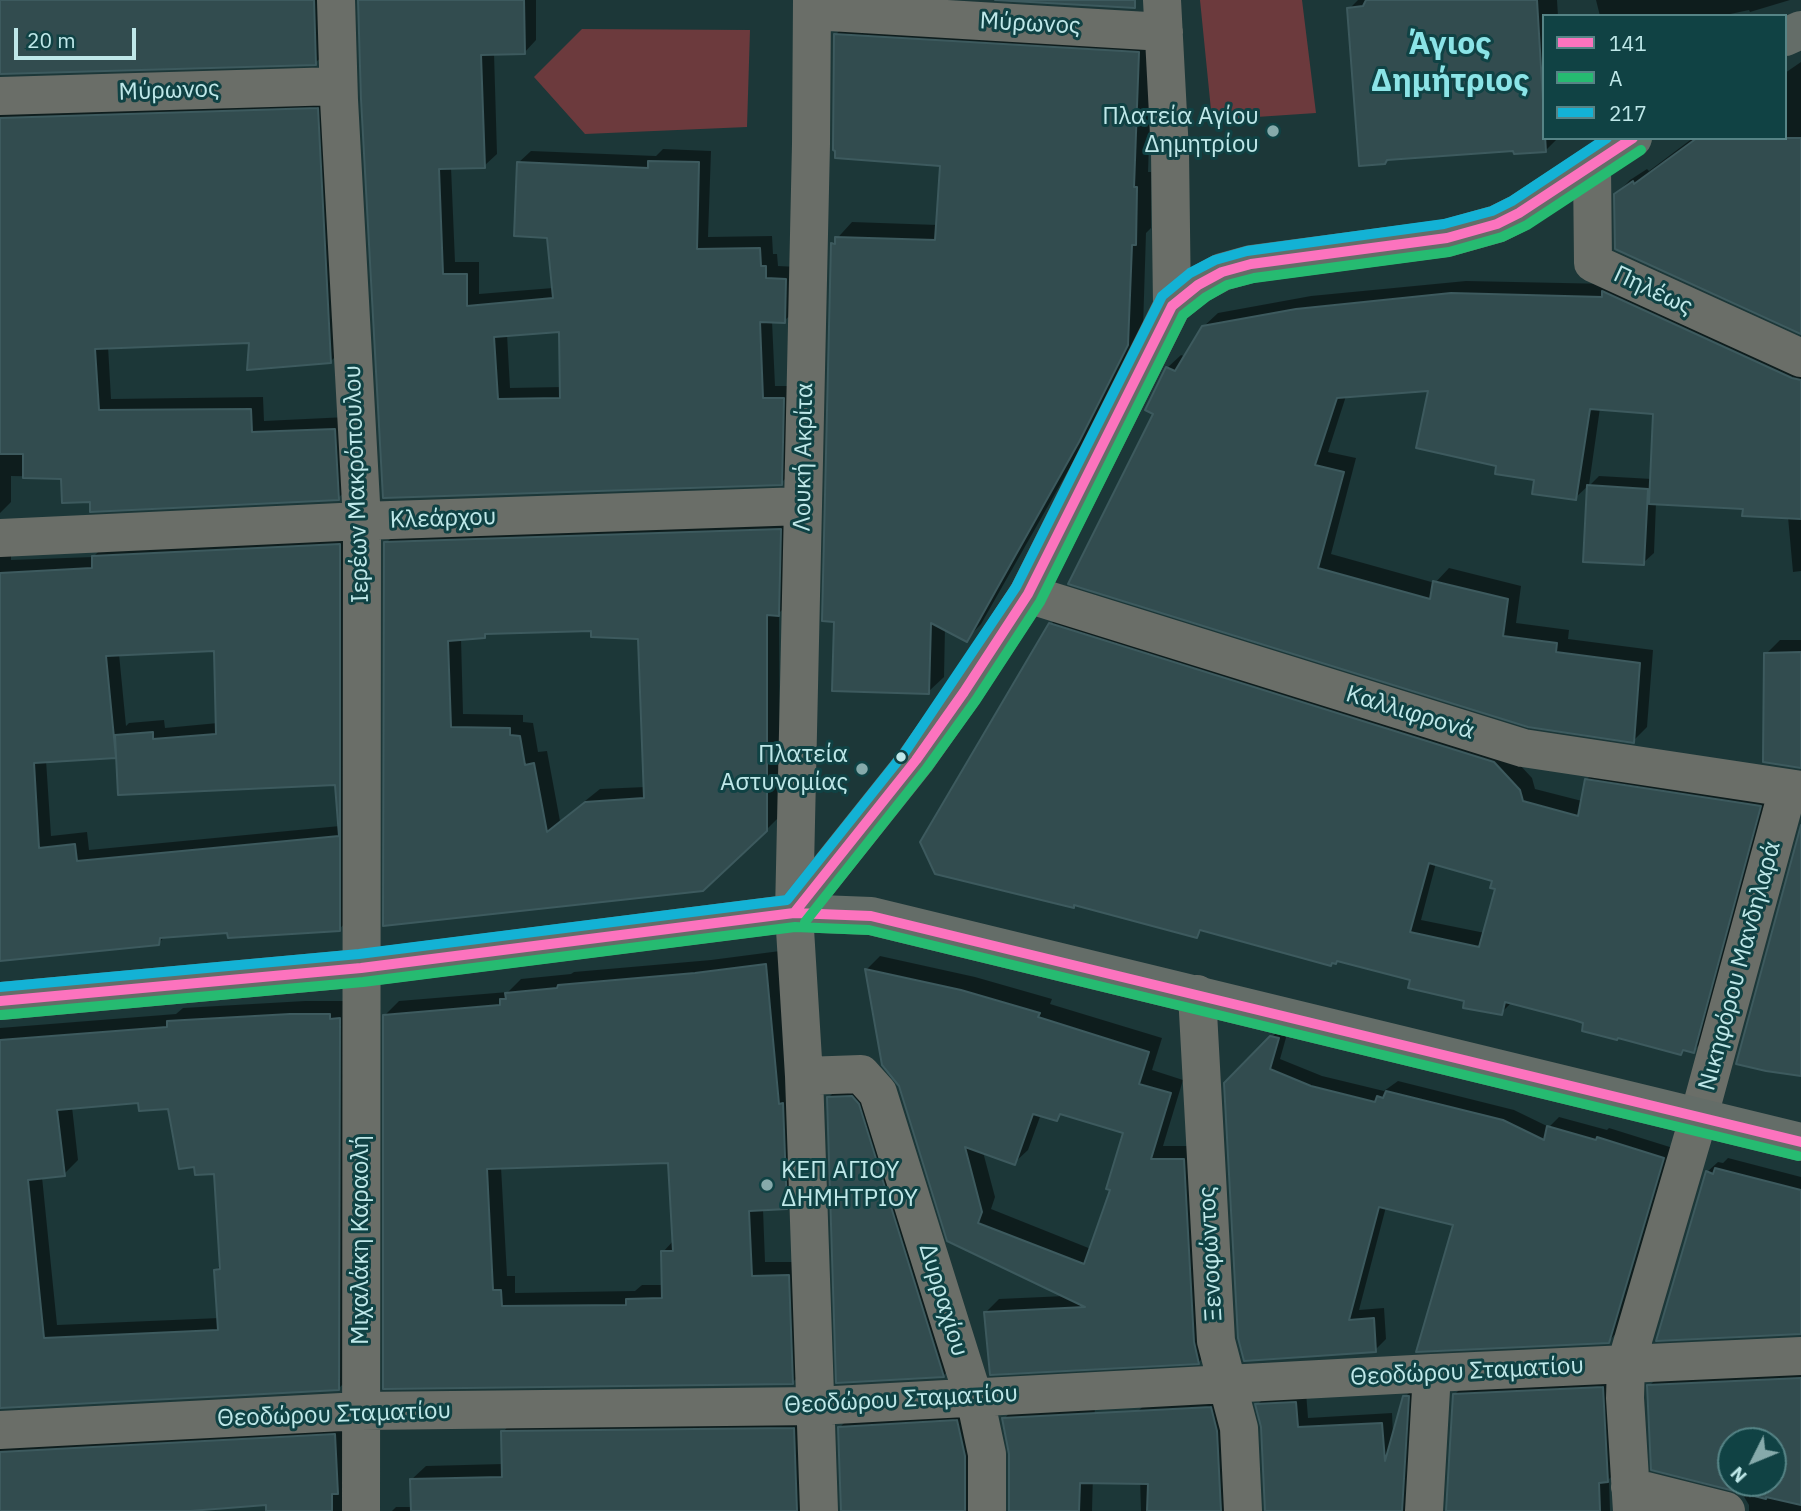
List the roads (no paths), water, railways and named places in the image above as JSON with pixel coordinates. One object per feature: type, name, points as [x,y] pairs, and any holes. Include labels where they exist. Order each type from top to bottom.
[{"type":"main road","points":[[794,913],[923,750],[1028,594],[1172,306],[1198,285],[1222,272],[1251,264],[1447,238],[1497,224],[1592,167],[1630,140]]},
{"type":"main road","points":[[0,1001],[361,968],[794,913],[871,916],[1801,1142]]},
{"type":"street","name":"Ιερέων Μακρόπουλου","points":[[336,0],[338,86],[362,522],[361,968]]},
{"type":"street","name":"Μύρωνος","points":[[813,6],[1163,16]]},
{"type":"street","name":"Λουκή Ακρίτα","points":[[813,6],[794,913],[804,1076],[819,1511]]},
{"type":"street","points":[[1163,16],[1170,152],[1172,306]]},
{"type":"street","name":"Μύρωνος","points":[[0,96],[338,86]]},
{"type":"street","name":"Πηλέως","points":[[1592,167],[1593,263],[1801,358]]},
{"type":"street","name":"Κλεάρχου","points":[[0,538],[803,506]]},
{"type":"street","name":"Καλλιφρονά","points":[[1028,594],[1523,748],[1795,789]]},
{"type":"street","name":"Νικηφόρου Μανδηλαρά","points":[[1631,1499],[1625,1398],[1626,1364],[1795,789]]},
{"type":"street","name":"Μιχαλάκη Καραολή","points":[[361,968],[361,1511]]},
{"type":"street","name":"Ξενοφώντος","points":[[1196,994],[1216,1341],[1239,1428],[1243,1511]]},
{"type":"street","name":"Δυρραχίου","points":[[804,1076],[861,1073],[878,1093],[961,1356],[971,1397],[978,1412],[987,1454],[987,1511]]},
{"type":"street","name":"Θεοδώρου Σταματίου","points":[[0,1430],[361,1411],[816,1406],[1801,1356]]},
{"type":"street","points":[[1424,1511],[1432,1373]]},
{"type":"street","points":[[1631,1499],[1726,1511]]},
{"type":"place","name":"Πλατεία Αγίου Δημητρίου","points":[[1273,131]]},
{"type":"place","name":"Πλατεία Αστυνομίας","points":[[862,769]]},
{"type":"place","name":"ΚΕΠ ΑΓΙΟΥ ΔΗΜΗΤΡΙΟΥ","points":[[767,1185]]},
{"type":"district","name":"Άγιος Δημήτριος","points":[[1450,64]]}]
